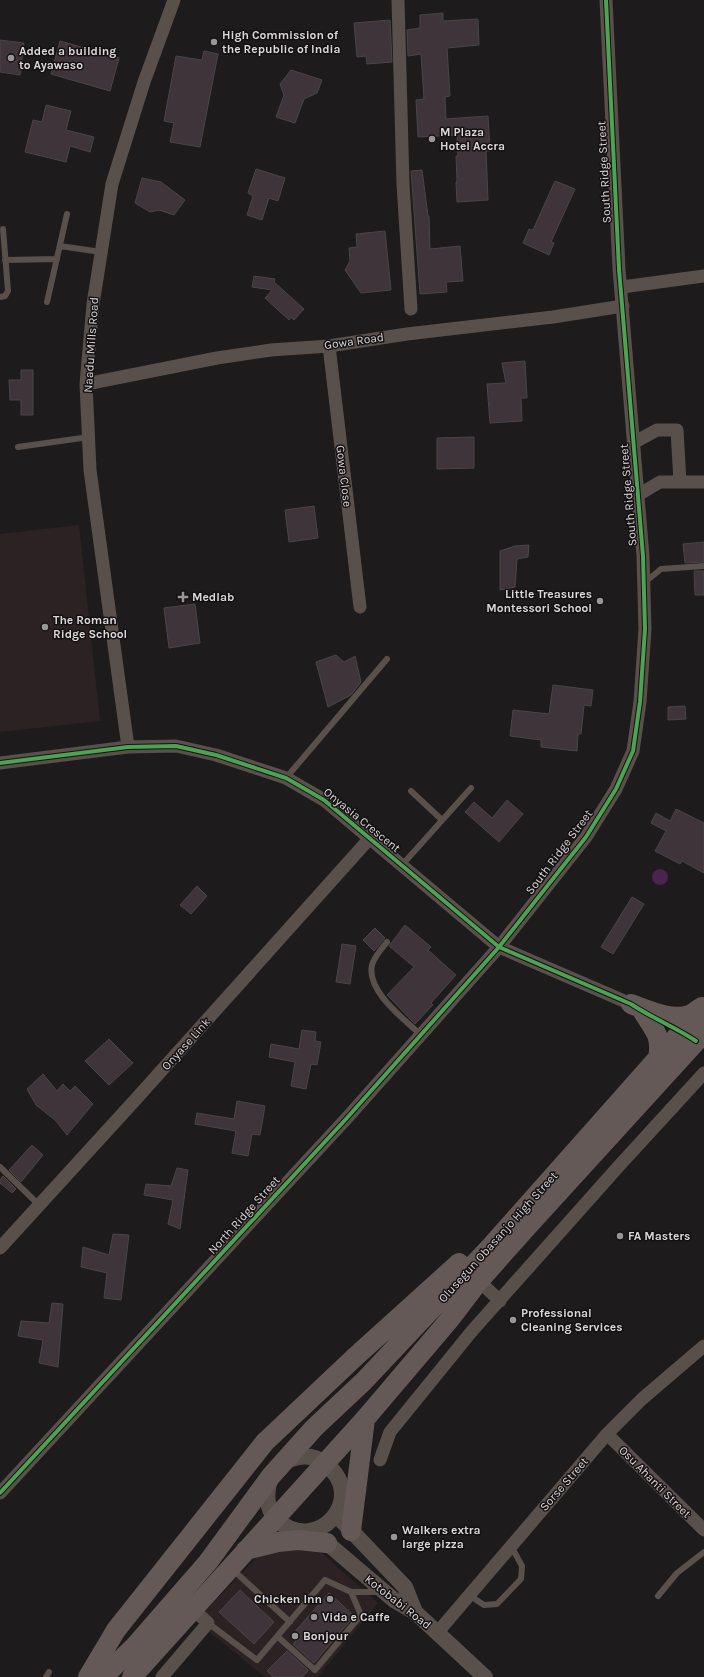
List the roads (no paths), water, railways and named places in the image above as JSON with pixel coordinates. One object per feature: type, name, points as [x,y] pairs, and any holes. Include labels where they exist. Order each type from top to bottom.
[{"type":"main road","points":[[637,1008],[679,1016],[690,1015],[704,1005]]},
{"type":"main road","points":[[637,1008],[658,1035],[661,1045],[658,1059]]},
{"type":"main road","name":"Olusegun Obasanjo High Street","points":[[132,1677],[246,1550],[276,1519],[324,1463],[365,1420],[450,1319],[479,1281],[694,1035],[704,1009]]},
{"type":"main road","name":"Olusegun Obasanjo High Street","points":[[103,1677],[134,1647],[208,1562],[271,1476],[314,1428],[364,1381],[492,1244],[658,1059],[694,1035]]},
{"type":"main road","points":[[88,1677],[116,1630],[265,1442],[355,1357],[459,1263],[492,1244]]},
{"type":"main road","points":[[351,1531],[365,1420]]},
{"type":"main road","points":[[246,1550],[278,1542],[298,1540],[327,1543]]},
{"type":"street","name":"Naadu Mills Road","points":[[128,747],[90,470],[86,384],[93,304],[112,184],[144,82],[174,0]]},
{"type":"street","points":[[398,0],[403,184],[411,310]]},
{"type":"street","name":"South Ridge Street","points":[[499,947],[586,837],[616,789],[633,750],[640,702],[645,629],[644,582],[623,306],[606,0]]},
{"type":"street","points":[[622,287],[704,276]]},
{"type":"street","name":"Gowa Road","points":[[86,384],[217,358],[271,350],[329,346],[407,334],[553,317],[623,306]]},
{"type":"street","name":"Gowa Close","points":[[329,346],[360,607]]},
{"type":"street","points":[[633,443],[657,430],[677,430],[680,482]]},
{"type":"street","points":[[638,495],[660,482],[704,482]]},
{"type":"street","name":"Onyasia Crescent","points":[[0,763],[128,747],[176,746],[216,755],[286,778],[324,800],[499,947],[694,1035]]},
{"type":"street","name":"Onyase Link","points":[[0,1248],[370,838]]},
{"type":"street","name":"North Ridge Street","points":[[0,1493],[190,1288],[421,1035],[499,947]]},
{"type":"street","points":[[380,1460],[387,1438],[396,1424],[472,1331],[704,1073]]},
{"type":"street","points":[[479,1281],[500,1300]]},
{"type":"street","name":"Sorse Street","points":[[437,1633],[607,1434],[642,1399],[704,1346]]},
{"type":"street","name":"Osu Ahanti Street","points":[[607,1434],[704,1530]]},
{"type":"street","points":[[271,1476],[267,1486],[267,1498],[270,1509],[276,1519],[285,1526],[296,1531],[307,1532],[319,1529],[329,1522],[337,1513],[342,1500],[342,1486],[336,1473],[318,1459],[307,1456],[296,1456],[286,1461]]},
{"type":"street","points":[[337,1513],[351,1531],[405,1587],[414,1612]]},
{"type":"street","name":"Kotobabi Road","points":[[307,1532],[327,1543],[383,1592],[414,1612],[485,1677]]},
{"type":"street","points":[[162,1677],[208,1623],[193,1610]]},
{"type":"lane","points":[[47,302],[68,214]]},
{"type":"lane","points":[[0,297],[5,296],[8,291],[4,228]]},
{"type":"lane","points":[[60,246],[101,252]]},
{"type":"lane","points":[[6,260],[57,259]]},
{"type":"lane","points":[[18,447],[89,437]]},
{"type":"lane","points":[[644,582],[661,569],[704,566]]},
{"type":"lane","points":[[286,778],[388,659]]},
{"type":"lane","points":[[402,865],[471,788]]},
{"type":"lane","points":[[411,791],[442,820]]},
{"type":"lane","points":[[387,942],[372,964],[371,979],[381,996],[421,1035]]},
{"type":"lane","points":[[0,1167],[39,1205]]},
{"type":"lane","points":[[469,1595],[484,1605],[497,1604],[521,1579],[522,1566],[511,1546]]},
{"type":"lane","points":[[658,1596],[677,1573],[704,1552]]},
{"type":"lane","points":[[230,1568],[290,1622]]},
{"type":"lane","points":[[208,1623],[257,1660],[325,1580],[351,1592],[383,1592]]},
{"type":"lane","points":[[278,1637],[315,1670],[361,1615],[351,1592]]},
{"type":"place","name":"High Commission of the Republic of India","points":[[214,42]]},
{"type":"place","name":"Added a building to Ayawaso","points":[[11,58]]},
{"type":"place","name":"M Plaza Hotel Accra","points":[[432,139]]},
{"type":"place","name":"Medlab","points":[[183,597]]},
{"type":"place","name":"Little Treasures Montessori School","points":[[600,601]]},
{"type":"place","name":"The Roman Ridge School","points":[[45,627]]},
{"type":"place","name":"FA Masters","points":[[620,1236]]},
{"type":"place","name":"Professional Cleaning Services","points":[[513,1320]]},
{"type":"place","name":"Walkers extra large pizza","points":[[394,1537]]},
{"type":"place","name":"Chicken Inn","points":[[330,1599]]},
{"type":"place","name":"Vida e Caffe","points":[[314,1617]]},
{"type":"place","name":"Bonjour","points":[[295,1636]]}]
